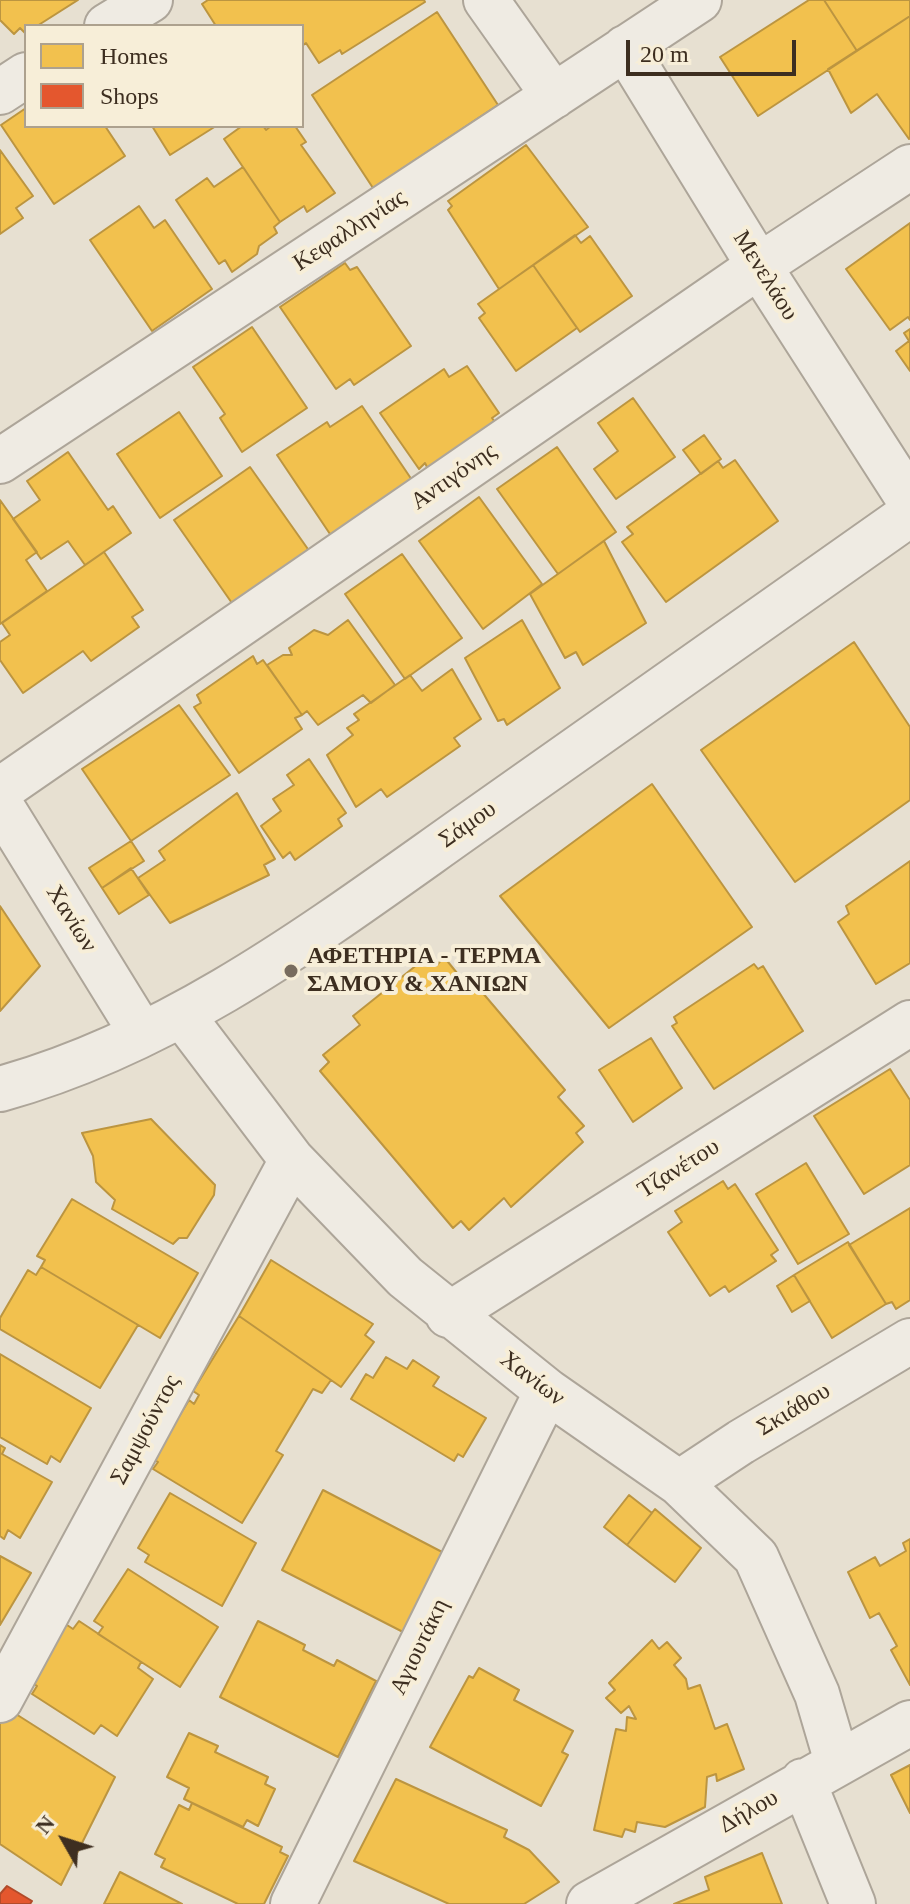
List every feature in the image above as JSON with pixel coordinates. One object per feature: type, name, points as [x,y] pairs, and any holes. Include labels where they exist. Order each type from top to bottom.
[{"type":"street","points":[[110,24],[150,0]]},
{"type":"street","points":[[486,0],[554,96]]},
{"type":"street","name":"Κεφαλληνίας","points":[[0,461],[699,0]]},
{"type":"street","name":"Μενελάου","points":[[625,48],[759,266],[910,501]]},
{"type":"street","name":"Αντιγόνης","points":[[0,790],[759,266],[910,167]]},
{"type":"street","name":"Σάμου","points":[[0,1089],[50,1075],[142,1034],[182,1015],[283,956],[910,514]]},
{"type":"street","name":"Χανίων","points":[[0,804],[142,1034]]},
{"type":"street","name":"Χανίων","points":[[182,1015],[292,1160],[405,1277],[448,1315],[547,1391],[679,1483],[756,1557],[817,1694],[820,1772],[853,1904]]},
{"type":"street","name":"Τζανέτου","points":[[448,1315],[910,1023]]},
{"type":"street","name":"Σαμψούντος","points":[[0,1700],[292,1160]]},
{"type":"street","name":"Σκιάθου","points":[[679,1483],[741,1442],[910,1341]]},
{"type":"street","name":"Αγιουτάκη","points":[[293,1904],[547,1391]]},
{"type":"street","name":"Δήλου","points":[[589,1904],[910,1723]]},
{"type":"building: Homes","points":[[0,0],[78,0],[40,24],[24,24],[24,32],[20,28],[14,34],[0,20]]},
{"type":"building: Homes","points":[[208,0],[425,2],[342,54],[340,50],[319,63],[306,43],[304,44],[304,24],[215,24],[202,4]]},
{"type":"building: Homes","points":[[809,0],[824,0],[857,51],[758,116],[720,57]]},
{"type":"building: Homes","points":[[824,0],[910,0],[910,16],[857,51]]},
{"type":"building: Homes","points":[[437,12],[498,105],[373,188],[312,95]]},
{"type":"building: Homes","points":[[910,16],[909,139],[877,94],[851,113],[828,69]]},
{"type":"building: Homes","points":[[24,109],[24,128],[106,128],[125,156],[54,204],[1,125]]},
{"type":"building: Homes","points":[[153,128],[213,128],[170,155]]},
{"type":"building: Homes","points":[[239,128],[296,128],[306,142],[301,145],[335,193],[307,212],[304,206],[280,222],[224,139]]},
{"type":"building: Homes","points":[[526,145],[588,227],[499,289],[448,210],[452,206],[448,201]]},
{"type":"building: Homes","points":[[0,150],[33,196],[16,208],[23,218],[0,234]]},
{"type":"building: Homes","points":[[243,167],[280,222],[274,227],[277,233],[259,246],[257,254],[232,272],[225,260],[219,264],[176,200],[207,178],[214,187]]},
{"type":"building: Homes","points":[[139,206],[154,228],[165,220],[212,289],[152,331],[90,240]]},
{"type":"building: Homes","points":[[910,223],[910,320],[908,317],[890,330],[846,269]]},
{"type":"building: Homes","points":[[575,235],[581,243],[590,236],[632,296],[580,332],[533,265]]},
{"type":"building: Homes","points":[[345,263],[350,270],[357,267],[411,346],[354,385],[350,379],[336,389],[280,307]]},
{"type":"building: Homes","points":[[533,265],[577,328],[516,371],[479,318],[485,313],[478,304]]},
{"type":"building: Homes","points":[[252,327],[307,408],[242,452],[220,418],[225,414],[193,367]]},
{"type":"building: Homes","points":[[910,329],[910,371],[896,351],[909,341],[904,333]]},
{"type":"building: Homes","points":[[467,366],[499,413],[492,418],[497,425],[429,471],[425,463],[419,469],[380,413],[444,369],[449,377]]},
{"type":"building: Homes","points":[[633,398],[675,457],[616,499],[594,469],[618,451],[598,423]]},
{"type":"building: Homes","points":[[362,406],[414,483],[332,537],[277,455],[327,422],[330,427]]},
{"type":"building: Homes","points":[[179,412],[222,476],[160,518],[117,454]]},
{"type":"building: Homes","points":[[704,435],[721,459],[701,474],[683,450]]},
{"type":"building: Homes","points":[[557,447],[616,532],[558,574],[497,489]]},
{"type":"building: Homes","points":[[68,452],[108,510],[113,506],[131,533],[85,565],[68,541],[41,559],[13,519],[40,500],[27,481]]},
{"type":"building: Homes","points":[[735,460],[778,521],[666,602],[622,542],[633,534],[627,527],[718,461],[723,468]]},
{"type":"building: Homes","points":[[250,467],[310,552],[234,606],[174,520]]},
{"type":"building: Homes","points":[[479,497],[542,584],[483,629],[419,541]]},
{"type":"building: Homes","points":[[0,500],[37,552],[26,560],[47,591],[0,624]]},
{"type":"building: Homes","points":[[604,541],[646,623],[583,665],[576,652],[565,658],[530,594]]},
{"type":"building: Homes","points":[[104,552],[143,610],[132,617],[139,627],[91,661],[83,651],[23,693],[0,660],[0,642],[10,635],[2,623]]},
{"type":"building: Homes","points":[[402,554],[462,638],[405,679],[345,594]]},
{"type":"building: Homes","points":[[348,620],[395,685],[371,703],[363,695],[318,725],[307,711],[302,715],[267,665],[283,655],[292,655],[289,648],[314,630],[328,635]]},
{"type":"building: Homes","points":[[522,620],[560,688],[507,725],[504,719],[498,721],[465,658]]},
{"type":"building: Homes","points":[[854,642],[910,727],[910,800],[795,882],[701,750]]},
{"type":"building: Homes","points":[[253,656],[257,664],[263,660],[302,715],[295,718],[302,729],[239,773],[194,707],[201,703],[197,695]]},
{"type":"building: Homes","points":[[452,669],[481,719],[454,738],[460,746],[387,797],[381,789],[356,807],[327,755],[353,735],[347,728],[359,720],[354,714],[410,675],[422,691]]},
{"type":"building: Homes","points":[[179,705],[230,775],[131,841],[82,769]]},
{"type":"building: Homes","points":[[309,759],[346,813],[338,819],[342,826],[295,860],[290,852],[283,858],[261,826],[281,811],[273,799],[294,785],[287,775]]},
{"type":"building: Homes","points":[[652,784],[752,927],[609,1028],[500,896]]},
{"type":"building: Homes","points":[[237,793],[275,859],[264,865],[269,875],[170,923],[138,878],[165,860],[159,851]]},
{"type":"building: Homes","points":[[131,841],[144,861],[102,888],[89,868]]},
{"type":"building: Homes","points":[[910,861],[910,963],[876,984],[838,922],[849,914],[846,906]]},
{"type":"building: Homes","points":[[131,868],[149,895],[119,914],[102,888]]},
{"type":"building: Homes","points":[[0,906],[40,966],[0,1011]]},
{"type":"building: Homes","points":[[428,956],[436,966],[444,957],[470,989],[476,985],[565,1090],[558,1097],[584,1126],[576,1133],[583,1142],[511,1207],[504,1198],[469,1230],[461,1221],[453,1228],[320,1071],[329,1062],[323,1055],[360,1025],[353,1016]]},
{"type":"building: Homes","points":[[754,964],[758,969],[763,966],[803,1031],[714,1089],[672,1026],[677,1023],[674,1017]]},
{"type":"building: Homes","points":[[651,1038],[682,1088],[633,1122],[599,1070]]},
{"type":"building: Homes","points":[[890,1069],[910,1100],[910,1165],[864,1194],[814,1116]]},
{"type":"building: Homes","points":[[151,1119],[215,1185],[214,1195],[187,1238],[179,1238],[173,1244],[112,1209],[115,1200],[96,1182],[93,1156],[82,1133]]},
{"type":"building: Homes","points":[[806,1163],[849,1234],[798,1264],[756,1194]]},
{"type":"building: Homes","points":[[723,1181],[728,1189],[735,1184],[778,1250],[771,1255],[776,1261],[729,1292],[725,1286],[710,1296],[668,1232],[682,1222],[675,1211]]},
{"type":"building: Homes","points":[[72,1199],[198,1273],[160,1338],[41,1267],[45,1260],[37,1256]]},
{"type":"building: Homes","points":[[910,1208],[910,1300],[896,1309],[892,1302],[886,1304],[849,1245]]},
{"type":"building: Homes","points":[[848,1242],[886,1304],[832,1338],[794,1275]]},
{"type":"building: Homes","points":[[271,1260],[373,1324],[365,1335],[374,1342],[341,1387],[239,1316]]},
{"type":"building: Homes","points":[[41,1267],[138,1325],[100,1388],[0,1329],[0,1318],[28,1270],[36,1275]]},
{"type":"building: Homes","points":[[794,1275],[810,1301],[792,1312],[777,1286]]},
{"type":"building: Homes","points":[[239,1316],[331,1380],[322,1393],[313,1389],[276,1451],[283,1455],[242,1523],[153,1469],[158,1462],[153,1459],[189,1400],[194,1404],[199,1395],[193,1391]]},
{"type":"building: Homes","points":[[0,1354],[91,1408],[60,1462],[51,1456],[47,1464],[0,1437]]},
{"type":"building: Homes","points":[[386,1357],[407,1369],[413,1360],[439,1377],[433,1386],[486,1418],[463,1457],[458,1454],[454,1461],[351,1399],[366,1374],[373,1378]]},
{"type":"building: Homes","points":[[0,1445],[5,1448],[2,1454],[52,1482],[20,1538],[8,1530],[4,1539],[0,1536]]},
{"type":"building: Homes","points":[[323,1490],[444,1553],[403,1632],[282,1570]]},
{"type":"building: Homes","points":[[170,1493],[256,1543],[222,1606],[145,1562],[149,1555],[138,1548]]},
{"type":"building: Homes","points":[[629,1495],[652,1513],[627,1545],[604,1527]]},
{"type":"building: Homes","points":[[655,1509],[701,1548],[675,1582],[627,1545]]},
{"type":"building: Homes","points":[[910,1539],[910,1685],[891,1650],[897,1646],[879,1613],[870,1618],[848,1572],[875,1557],[880,1566],[906,1551],[903,1543]]},
{"type":"building: Homes","points":[[0,1556],[31,1573],[0,1625]]},
{"type":"building: Homes","points":[[128,1569],[218,1627],[180,1687],[98,1634],[103,1627],[94,1621]]},
{"type":"building: Homes","points":[[79,1621],[141,1662],[138,1668],[153,1679],[117,1736],[101,1725],[94,1734],[32,1694],[37,1686],[27,1679],[64,1623],[73,1629]]},
{"type":"building: Homes","points":[[258,1621],[305,1645],[303,1650],[334,1666],[337,1660],[376,1681],[338,1757],[220,1697]]},
{"type":"building: Homes","points":[[652,1640],[659,1649],[667,1642],[681,1658],[674,1665],[686,1679],[688,1689],[700,1685],[715,1729],[727,1724],[744,1769],[717,1781],[716,1774],[707,1777],[705,1807],[665,1827],[637,1822],[635,1832],[625,1829],[622,1837],[594,1830],[616,1729],[626,1731],[627,1717],[636,1719],[629,1706],[621,1713],[606,1698],[615,1690],[609,1683]]},
{"type":"building: Homes","points":[[479,1668],[519,1690],[514,1700],[573,1731],[562,1752],[568,1755],[541,1806],[430,1747],[469,1676],[473,1678]]},
{"type":"building: Homes","points":[[8,1709],[115,1777],[61,1885],[0,1844],[0,1722]]},
{"type":"building: Homes","points":[[189,1733],[218,1746],[215,1752],[268,1777],[265,1784],[275,1789],[258,1826],[247,1820],[243,1827],[184,1799],[189,1788],[167,1777]]},
{"type":"building: Homes","points":[[910,1765],[910,1813],[891,1775]]},
{"type":"building: Homes","points":[[396,1779],[507,1830],[504,1837],[529,1850],[559,1882],[524,1904],[449,1904],[354,1861]]},
{"type":"building: Homes","points":[[192,1803],[282,1847],[280,1852],[288,1856],[264,1904],[238,1904],[161,1867],[165,1859],[155,1854],[179,1805],[189,1810]]},
{"type":"building: Homes","points":[[762,1853],[782,1904],[674,1904],[709,1890],[705,1877]]},
{"type":"building: Homes","points":[[120,1872],[182,1904],[104,1904]]},
{"type":"building: Shops","points":[[7,1886],[32,1901],[30,1904],[0,1904],[0,1894]]},
{"type":"place","name":"ΑΦΕΤΗΡΙΑ - ΤΕΡΜΑ ΣΑΜΟΥ & ΧΑΝΙΩΝ","points":[[291,971]]}]
